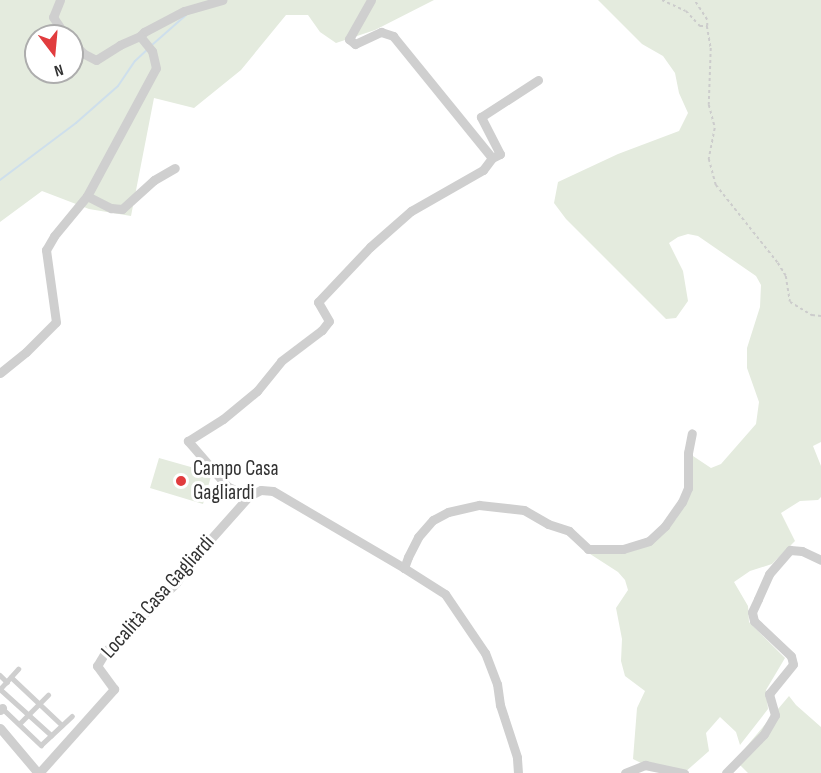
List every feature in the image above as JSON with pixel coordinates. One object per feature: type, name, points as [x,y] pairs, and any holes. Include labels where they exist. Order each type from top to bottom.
[{"type":"street","points":[[58,24],[53,17],[60,0]]},
{"type":"street","points":[[0,373],[26,352],[56,322],[46,250],[54,236],[87,195],[156,68],[152,51],[143,39],[144,32],[184,11],[222,0]]},
{"type":"street","points":[[371,0],[349,39],[355,44],[381,32],[393,36],[492,158]]},
{"type":"street","points":[[84,54],[96,60],[120,45],[143,39]]},
{"type":"street","points":[[518,773],[517,757],[500,705],[497,684],[485,653],[444,594],[273,491],[261,490],[249,496],[227,486],[188,441],[223,419],[257,391],[282,361],[322,330],[329,321],[318,302],[370,247],[411,212],[483,170],[492,158],[500,154],[481,117],[538,80]]},
{"type":"street","points":[[87,195],[111,208],[122,208],[154,180],[175,168]]},
{"type":"street","points":[[404,568],[418,537],[433,520],[448,512],[479,505],[524,510],[548,524],[569,531],[588,549],[623,549],[650,541],[665,526],[682,502],[687,488],[688,453],[692,433]]},
{"type":"street","name":"Località Casa Gagliardi","points":[[0,728],[38,773],[114,689],[97,666],[106,651],[176,583],[192,560],[249,496]]},
{"type":"street","points":[[726,773],[764,735],[775,716],[769,694],[793,664],[791,656],[754,621],[752,612],[769,574],[790,550],[802,551],[821,560]]},
{"type":"street","points":[[625,773],[645,765],[684,773]]},
{"type":"lane","points":[[18,669],[0,689],[51,735]]},
{"type":"lane","points":[[0,675],[9,679],[62,725]]},
{"type":"lane","points":[[19,724],[48,695]]},
{"type":"lane","points":[[1,708],[41,745],[72,716]]},
{"type":"path","points":[[662,0],[686,11],[700,26],[707,26]]},
{"type":"path","points":[[694,0],[706,20],[711,48],[709,105],[715,128],[709,159],[716,185],[778,262],[786,276],[790,302],[812,315],[821,316]]},
{"type":"shaded area","points":[[0,0],[434,0],[375,30],[336,43],[320,32],[308,15],[286,15],[241,70],[194,108],[154,98],[131,216],[89,209],[42,191],[0,222]]},
{"type":"shaded area","points":[[598,0],[821,0],[821,442],[813,446],[821,466],[821,497],[818,500],[800,501],[781,513],[795,541],[772,564],[750,571],[734,582],[748,606],[749,622],[785,658],[766,690],[768,709],[740,745],[736,732],[720,717],[706,733],[709,751],[684,773],[661,773],[633,759],[637,708],[645,691],[625,676],[621,661],[622,639],[616,608],[628,590],[625,580],[618,572],[587,552],[623,551],[661,535],[676,519],[691,490],[693,456],[711,468],[721,464],[756,424],[759,402],[747,368],[747,348],[760,307],[761,285],[756,276],[698,236],[688,234],[678,237],[669,243],[683,271],[688,301],[676,318],[666,319],[566,219],[554,203],[558,182],[618,154],[679,131],[688,113],[679,93],[675,73],[663,56],[642,44]]},
{"type":"shaded area","name":"Campo Casa Gagliardi","points":[[159,458],[212,473],[203,504],[150,488]]},
{"type":"shaded area","points":[[789,696],[821,727],[821,773],[748,773],[735,760]]},
{"type":"waterway","points":[[152,45],[186,15]]},
{"type":"waterway","points":[[0,180],[76,123],[118,86],[135,61],[148,49]]},
{"type":"place","name":"Campo Casa Gagliardi","points":[[181,481]]}]
